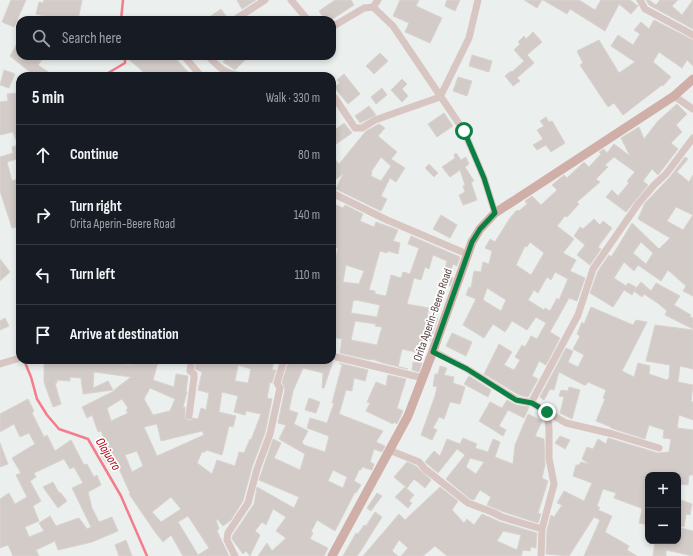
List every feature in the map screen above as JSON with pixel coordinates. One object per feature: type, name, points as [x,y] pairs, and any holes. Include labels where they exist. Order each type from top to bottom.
[{"type":"main road","name":"Orita Aperin-Beere Road","points":[[332,556],[408,416],[433,352],[468,254],[480,229],[495,213],[674,96],[693,79]]},
{"type":"street","points":[[240,16],[265,0]]},
{"type":"street","points":[[291,0],[305,16]]},
{"type":"street","points":[[336,25],[364,8],[373,7],[378,0]]},
{"type":"street","points":[[336,100],[355,128],[360,129],[376,120],[440,97],[469,38],[478,0]]},
{"type":"street","points":[[640,0],[645,9],[693,35]]},
{"type":"street","points":[[373,7],[393,26],[464,131],[484,178],[495,213]]},
{"type":"street","points":[[187,60],[198,72]]},
{"type":"street","points":[[212,60],[226,72]]},
{"type":"street","points":[[674,96],[693,109]]},
{"type":"street","points":[[531,403],[578,315],[591,272],[638,204],[654,185],[666,174],[693,138]]},
{"type":"street","points":[[336,195],[387,220],[468,254]]},
{"type":"street","points":[[433,352],[467,369],[516,400],[531,403],[556,419],[658,448]]},
{"type":"street","points":[[336,357],[423,378]]},
{"type":"street","points":[[0,364],[16,359]]},
{"type":"street","points":[[189,416],[194,378],[194,374],[190,371],[191,364]]},
{"type":"street","points":[[235,556],[228,540],[228,533],[243,512],[252,492],[253,479],[270,434],[280,388],[278,382],[283,364]]},
{"type":"street","points":[[541,556],[542,529],[554,484],[549,458],[549,428],[547,412]]},
{"type":"street","points":[[389,450],[419,462],[425,469],[468,503],[502,517],[542,529]]},
{"type":"building","points":[[11,0],[26,0],[19,16],[16,16],[14,27],[2,22]]},
{"type":"building","points":[[44,0],[82,0],[79,16],[45,16],[36,14],[39,2],[43,3]]},
{"type":"building","points":[[237,0],[256,0],[242,9]]},
{"type":"building","points":[[335,0],[351,0],[354,5],[336,17],[322,16],[319,11]]},
{"type":"building","points":[[400,0],[419,0],[416,6],[442,18],[430,43],[405,32],[409,23],[393,16]]},
{"type":"building","points":[[447,0],[460,0],[455,11],[445,6]]},
{"type":"building","points":[[524,0],[542,0],[537,8]]},
{"type":"building","points":[[543,0],[579,0],[595,10],[601,0],[630,0],[638,6],[631,14],[619,4],[605,31],[570,9],[567,14]]},
{"type":"building","points":[[646,0],[649,0],[656,5],[660,0],[678,0],[672,6],[682,15],[693,0],[693,29],[649,5]]},
{"type":"building","points":[[221,9],[226,16],[211,16]]},
{"type":"building","points":[[654,20],[693,40],[693,66],[687,60],[682,68],[659,52],[653,62],[671,77],[663,86],[662,85],[623,115],[614,103],[608,107],[580,65],[583,63],[577,51],[599,40],[619,73],[635,62],[611,46],[618,35],[633,45],[640,34],[634,30],[641,22],[649,29]]},
{"type":"building","points":[[533,32],[542,42],[527,55],[534,63],[517,78],[520,81],[513,86],[505,76],[524,61],[514,50],[520,44],[518,42],[524,36],[526,39]]},
{"type":"building","points":[[16,45],[16,60],[42,60],[38,65],[48,72],[30,72],[10,56]]},
{"type":"building","points":[[380,53],[388,61],[374,74],[366,66]]},
{"type":"building","points":[[472,55],[492,61],[489,72],[469,66]]},
{"type":"building","points":[[130,60],[177,60],[188,72],[143,72]]},
{"type":"building","points":[[225,60],[245,60],[235,70],[223,62]]},
{"type":"building","points":[[4,70],[15,74],[9,88],[0,85]]},
{"type":"building","points":[[344,74],[360,94],[348,104],[336,89],[336,86],[340,83],[337,80]]},
{"type":"building","points":[[458,77],[472,81],[467,96],[453,91]]},
{"type":"building","points":[[402,79],[407,84],[402,89],[408,96],[402,102],[391,90]]},
{"type":"building","points":[[382,88],[387,95],[376,104],[371,97]]},
{"type":"building","points":[[16,93],[16,140],[13,132],[0,135],[0,102],[8,101],[7,94]]},
{"type":"building","points":[[677,104],[687,114],[676,125],[682,132],[671,143],[678,149],[658,175],[652,169],[643,181],[648,185],[626,212],[606,197],[612,190],[618,196],[629,183],[627,181],[635,172],[614,157],[605,165],[608,167],[596,179],[600,182],[577,202],[579,204],[567,217],[565,216],[557,226],[574,239],[563,253],[576,260],[570,271],[585,278],[577,301],[569,298],[550,332],[560,338],[546,365],[539,361],[532,376],[538,379],[528,397],[519,395],[484,374],[499,344],[512,352],[504,365],[514,370],[520,360],[515,357],[522,345],[525,347],[531,336],[537,339],[546,323],[536,317],[527,330],[512,321],[505,332],[493,324],[484,338],[463,325],[476,299],[466,295],[469,287],[471,288],[474,271],[481,272],[483,262],[489,264],[492,251],[485,248],[490,239],[495,242],[510,218],[517,210],[519,211],[527,204],[525,201],[532,196],[541,205],[557,190],[552,185],[564,175],[567,178],[584,162],[589,167],[601,154],[599,152],[604,149],[607,153],[614,144],[630,156],[621,138],[639,127],[644,139],[658,121]],"holes":[[[530,242],[544,253],[531,275],[516,265],[525,246],[527,247]],[[555,272],[568,279],[559,300],[557,298],[550,311],[545,308],[544,310],[528,300],[534,290],[538,293],[547,277],[551,280]],[[487,288],[506,300],[501,311],[483,300]]]},
{"type":"building","points":[[369,106],[376,115],[360,123],[355,116]]},
{"type":"building","points":[[444,113],[453,126],[437,137],[428,124]]},
{"type":"building","points":[[546,117],[549,122],[552,121],[565,143],[551,152],[546,145],[537,150],[533,145],[543,139],[537,130],[544,126],[540,121]]},
{"type":"building","points":[[344,123],[352,133],[336,144],[336,129]]},
{"type":"building","points":[[379,124],[385,128],[378,136],[397,152],[391,159],[405,168],[396,182],[390,178],[381,196],[387,199],[381,211],[336,189],[343,174],[336,179],[336,161],[339,164],[366,131]],"holes":[[[381,157],[391,166],[381,181],[371,176],[371,172]]]},
{"type":"building","points":[[16,146],[16,159],[7,162],[12,181],[16,180],[16,227],[12,228],[0,191],[0,157],[13,153],[12,147]]},
{"type":"building","points":[[456,153],[461,160],[466,157],[469,164],[465,167],[474,181],[471,182],[477,200],[463,205],[459,195],[465,192],[463,186],[465,185],[460,170],[450,177],[442,167],[455,158],[454,155]]},
{"type":"building","points":[[685,157],[688,159],[677,172],[689,182],[693,175],[693,215],[693,296],[683,291],[686,286],[668,270],[661,281],[638,265],[634,271],[624,262],[614,278],[626,286],[628,283],[636,287],[632,295],[624,290],[613,307],[590,293],[598,271],[609,255],[611,257],[632,223],[659,249],[670,238],[638,219],[645,203],[670,177]],"holes":[[[676,207],[693,215],[683,230],[667,221]],[[641,242],[653,253],[646,264],[633,253]]]},
{"type":"building","points":[[429,164],[438,173],[434,177],[425,168]]},
{"type":"building","points":[[336,205],[343,208],[345,205],[363,214],[360,221],[374,227],[376,222],[398,230],[393,241],[400,243],[398,254],[388,251],[387,253],[380,251],[369,290],[375,291],[375,294],[386,296],[391,275],[401,278],[403,272],[410,274],[419,248],[408,244],[411,236],[460,257],[457,266],[453,264],[449,276],[453,278],[450,286],[442,283],[447,261],[433,255],[429,269],[425,267],[421,280],[414,278],[407,304],[429,308],[427,316],[438,318],[430,341],[424,340],[420,353],[402,349],[398,367],[372,359],[340,353],[342,339],[336,338],[336,256],[338,248],[336,248]],"holes":[[[346,265],[364,271],[359,284],[343,282]],[[356,300],[380,305],[377,317],[351,313],[353,301]],[[355,321],[376,324],[375,326],[382,327],[377,345],[351,340]]]},
{"type":"building","points":[[441,215],[457,225],[450,238],[433,229]]},
{"type":"building","points":[[594,219],[600,225],[603,221],[612,228],[598,247],[601,249],[590,265],[577,255],[585,245],[574,236],[580,227],[583,229]]},
{"type":"building","points":[[0,259],[10,272],[0,281]]},
{"type":"building","points":[[641,282],[651,291],[656,283],[680,296],[674,305],[691,315],[690,317],[693,318],[693,329],[665,315],[667,311],[659,304],[644,294],[642,297],[634,291]]},
{"type":"building","points":[[591,307],[633,325],[636,320],[647,322],[622,371],[634,377],[638,363],[650,366],[649,374],[667,380],[669,378],[670,365],[646,361],[655,325],[693,330],[693,369],[680,366],[678,382],[693,385],[691,402],[693,402],[693,420],[679,415],[677,428],[693,430],[693,475],[689,475],[688,485],[681,484],[681,472],[645,472],[645,524],[639,523],[642,510],[641,508],[614,498],[616,493],[603,489],[597,506],[600,508],[598,510],[612,516],[605,532],[629,546],[627,550],[637,556],[584,556],[600,520],[594,517],[569,556],[546,554],[547,530],[551,515],[554,517],[562,505],[557,503],[564,491],[584,501],[592,483],[573,476],[576,465],[579,465],[581,462],[589,464],[582,459],[587,447],[593,449],[598,439],[606,444],[608,438],[658,453],[669,452],[671,439],[663,438],[664,430],[649,425],[645,439],[611,428],[596,421],[605,399],[603,398],[606,390],[588,382],[584,385],[559,372],[554,390],[550,389],[544,400],[540,397],[566,348],[573,351],[568,362],[578,367],[584,355],[573,349],[580,336],[577,334],[582,322],[584,324]]},
{"type":"building","points":[[5,318],[9,326],[0,330],[0,321]]},
{"type":"building","points":[[452,333],[472,342],[466,356],[446,346]]},
{"type":"building","points":[[413,362],[422,363],[419,372],[412,370]]},
{"type":"building","points":[[339,363],[368,370],[365,381],[354,378],[352,391],[346,390],[339,414],[383,431],[376,442],[385,446],[382,452],[374,449],[370,462],[374,464],[372,470],[362,467],[361,470],[359,470],[354,481],[361,485],[356,493],[355,492],[335,531],[317,520],[311,532],[313,533],[310,539],[328,548],[324,556],[258,556],[267,543],[272,551],[286,538],[276,531],[286,517],[273,509],[266,525],[262,522],[255,531],[260,535],[250,556],[246,551],[243,554],[232,539],[233,535],[254,504],[257,487],[294,508],[299,497],[259,480],[273,439],[281,443],[274,458],[300,470],[305,454],[279,439],[286,425],[278,423],[285,389],[282,382],[288,364],[332,364],[324,388],[322,388],[323,373],[303,368],[293,391],[289,410],[298,413],[294,424],[308,431],[302,442],[304,445],[325,452],[329,436],[307,428],[310,418],[327,423],[334,403],[332,403],[342,365]],"holes":[[[333,470],[347,477],[343,488],[328,481]]]},
{"type":"building","points":[[44,364],[157,364],[153,380],[174,387],[176,374],[188,376],[187,392],[183,407],[185,407],[185,418],[189,421],[193,418],[198,419],[201,408],[206,410],[209,393],[198,390],[202,372],[195,369],[196,364],[273,364],[272,370],[276,370],[272,383],[270,382],[267,398],[272,399],[265,433],[252,467],[243,501],[231,520],[223,526],[217,519],[216,520],[219,529],[217,531],[229,556],[183,556],[171,535],[163,542],[129,494],[130,493],[115,460],[107,464],[100,453],[108,448],[101,431],[98,432],[92,415],[87,418],[82,407],[116,390],[114,390],[131,377],[94,372],[93,388],[108,381],[113,390],[83,394],[81,378],[70,377],[70,381],[57,380],[57,383],[55,383],[61,404],[53,407],[44,382]],"holes":[[[238,365],[251,369],[248,383],[235,381]],[[150,388],[175,399],[170,411],[153,415],[144,399]],[[222,392],[238,396],[234,412],[245,415],[246,411],[261,414],[251,440],[250,439],[244,453],[239,452],[235,466],[217,460],[212,474],[197,463],[202,452],[205,452],[206,450],[222,455],[229,426],[233,427],[236,416],[219,412]],[[122,399],[128,408],[126,410],[128,413],[111,421],[107,408]],[[157,424],[161,441],[202,431],[204,435],[157,456],[144,427]],[[137,451],[143,466],[132,472],[125,455]],[[171,497],[181,509],[161,522],[152,512]],[[188,516],[209,548],[198,555],[178,522]]]},
{"type":"building","points":[[440,366],[447,368],[444,375],[454,377],[453,383],[465,387],[460,404],[450,402],[444,419],[439,417],[433,428],[437,430],[432,440],[421,435],[435,396],[437,387],[433,386],[435,374],[438,374]]},
{"type":"building","points":[[388,375],[406,379],[397,408],[403,411],[397,424],[394,422],[393,424],[366,411],[370,403],[367,402],[376,382],[386,386]]},
{"type":"building","points":[[469,376],[491,390],[488,397],[464,384]]},
{"type":"building","points":[[569,387],[580,390],[572,419],[560,413],[564,397],[559,396],[561,390],[568,391]]},
{"type":"building","points":[[309,398],[320,402],[316,413],[305,410]]},
{"type":"building","points":[[28,399],[34,411],[32,413],[44,437],[47,435],[55,451],[71,440],[84,465],[87,464],[94,477],[97,475],[101,485],[88,492],[92,508],[99,522],[112,517],[118,531],[92,542],[58,550],[55,541],[36,550],[39,556],[13,556],[8,545],[0,548],[0,499],[9,493],[15,504],[27,497],[16,475],[21,473],[12,458],[35,444],[29,433],[20,437],[14,424],[0,432],[0,414]],"holes":[[[64,459],[70,469],[74,467],[83,483],[72,488],[91,527],[87,529],[79,518],[56,526],[50,516],[39,523],[44,531],[29,537],[25,527],[39,521],[33,506],[41,501],[30,481],[36,477],[34,473]]]},
{"type":"building","points":[[507,400],[516,405],[529,407],[524,418],[508,410],[499,426],[506,430],[503,436],[479,421],[490,402],[502,408]]},
{"type":"building","points":[[528,414],[542,421],[535,436],[544,439],[545,465],[542,478],[548,481],[538,513],[541,514],[538,523],[487,505],[491,497],[480,490],[474,500],[470,499],[446,479],[465,455],[457,449],[438,473],[425,462],[434,451],[440,456],[447,439],[460,444],[463,438],[477,444],[475,448],[488,452],[493,439],[500,442],[495,457],[513,464],[515,445]],"holes":[[[470,458],[484,462],[476,474],[466,467]]]},
{"type":"building","points":[[560,436],[570,440],[565,449],[555,443]]},
{"type":"building","points":[[0,443],[8,464],[0,467]]},
{"type":"building","points":[[407,462],[416,466],[431,480],[425,488],[414,479],[407,488],[394,477]]},
{"type":"building","points":[[53,482],[59,493],[60,492],[67,501],[58,508],[43,487]]},
{"type":"building","points":[[405,487],[414,495],[409,501],[412,503],[408,508],[395,497]]},
{"type":"building","points":[[440,487],[458,501],[452,510],[464,523],[467,519],[474,525],[482,514],[500,522],[537,533],[536,548],[531,547],[530,551],[523,550],[521,556],[447,556],[435,546],[423,556],[401,556],[408,548],[399,540],[392,551],[398,556],[363,556],[399,514],[405,520]],"holes":[[[503,531],[521,535],[517,550],[497,541]]]},
{"type":"building","points":[[377,493],[382,496],[371,511],[367,508]]},
{"type":"building","points":[[681,500],[692,504],[690,515],[686,514],[684,527],[681,526]]},
{"type":"building","points":[[375,512],[382,517],[360,552],[357,556],[343,556],[356,533],[358,534],[364,525],[366,526]]},
{"type":"building","points":[[681,528],[693,531],[693,556],[666,550],[666,556],[653,556],[655,544],[681,544]]},
{"type":"building","points":[[126,540],[132,556],[119,556],[115,545]]},
{"type":"waterway","name":"Olojuoro","points":[[121,16],[123,0]]},
{"type":"waterway","name":"Olojuoro","points":[[110,72],[125,63],[125,60]]},
{"type":"waterway","name":"Olojuoro","points":[[26,364],[37,399],[47,415],[59,429],[88,439],[121,496],[147,556]]},
{"type":"route","points":[[464,131],[484,178],[495,213],[480,229],[472,242],[452,294],[433,352],[467,369],[516,400],[532,403],[547,412]]}]
